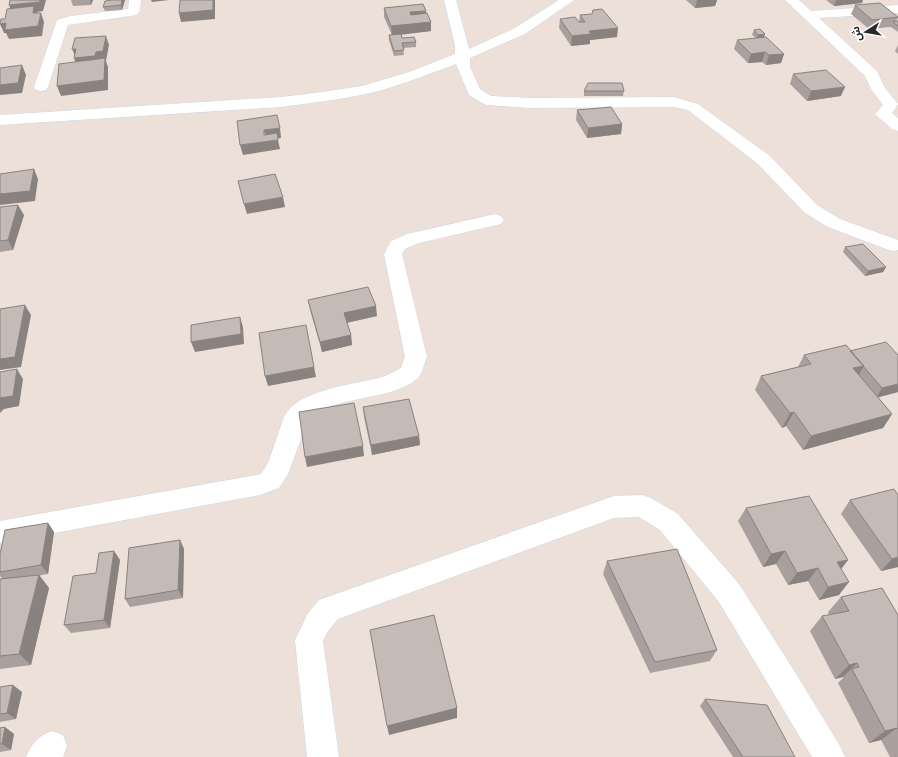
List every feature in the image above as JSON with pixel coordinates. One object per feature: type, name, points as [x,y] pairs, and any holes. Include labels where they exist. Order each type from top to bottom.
[{"type":"street","points":[[41,87],[62,23],[71,20],[132,12],[134,10],[135,0]]},
{"type":"street","points":[[450,0],[462,50],[463,67],[474,92],[487,100],[530,102],[674,102],[692,107],[764,160],[811,209],[834,223],[893,245]]},
{"type":"street","points":[[0,120],[186,109],[322,97],[364,90],[414,75],[462,50],[546,0]]},
{"type":"street","points":[[0,113],[216,99],[322,88],[387,73],[520,31],[568,0]]},
{"type":"street","points":[[791,0],[872,74],[878,89],[891,105],[883,114],[898,126]]},
{"type":"street","points":[[808,15],[898,9]]},
{"type":"street","points":[[878,89],[898,90]]},
{"type":"street","points":[[0,532],[260,485],[270,481],[279,467],[295,417],[302,410],[311,405],[335,397],[389,384],[410,373],[416,357],[393,254],[398,245],[414,238],[495,220]]},
{"type":"street","points":[[323,757],[309,640],[318,622],[329,609],[614,507],[642,506],[669,522],[729,593],[788,687],[828,757]]},
{"type":"building","points":[[10,0],[40,0],[40,2],[9,5]]},
{"type":"building","points":[[122,0],[121,5],[103,7],[105,1]]},
{"type":"building","points":[[180,0],[213,0],[213,10],[179,13]]},
{"type":"building","points":[[880,3],[898,17],[872,20],[855,5]]},
{"type":"building","points":[[423,4],[426,11],[410,12],[411,15],[427,13],[431,22],[391,26],[384,8]]},
{"type":"building","points":[[34,6],[33,13],[41,13],[38,26],[5,30],[6,23],[0,24],[1,19],[5,19],[7,9]]},
{"type":"building","points":[[602,9],[618,28],[589,31],[591,34],[572,36],[560,19],[575,17],[579,22],[585,22],[580,15],[592,14],[593,10]]},
{"type":"building","points":[[898,21],[898,26],[893,22]]},
{"type":"building","points":[[760,29],[765,34],[758,35],[754,30]]},
{"type":"building","points":[[401,34],[402,38],[414,37],[416,42],[402,43],[404,50],[394,51],[389,35]]},
{"type":"building","points":[[106,36],[103,51],[96,52],[95,56],[74,58],[76,49],[72,49],[75,38]]},
{"type":"building","points":[[766,37],[784,54],[769,55],[765,52],[751,54],[737,40]]},
{"type":"building","points":[[105,58],[104,80],[57,86],[59,64]]},
{"type":"building","points":[[22,65],[18,83],[0,85],[0,68]]},
{"type":"building","points":[[826,70],[845,87],[811,91],[793,74]]},
{"type":"building","points":[[588,83],[622,83],[624,91],[584,91]]},
{"type":"building","points":[[611,107],[622,124],[588,128],[577,110]]},
{"type":"building","points":[[277,115],[280,128],[264,130],[264,135],[277,133],[278,140],[240,145],[237,121]]},
{"type":"building","points":[[34,169],[30,191],[0,194],[0,174]]},
{"type":"building","points":[[275,174],[283,197],[244,204],[238,181]]},
{"type":"building","points":[[18,205],[8,240],[0,241],[0,207]]},
{"type":"building","points":[[863,244],[886,267],[868,271],[845,247]]},
{"type":"building","points":[[368,287],[376,306],[344,313],[351,335],[320,342],[308,300]]},
{"type":"building","points":[[25,305],[15,357],[0,359],[0,309]]},
{"type":"building","points":[[240,317],[241,334],[191,342],[191,325]]},
{"type":"building","points":[[306,325],[314,367],[265,376],[259,333]]},
{"type":"building","points":[[886,342],[898,355],[898,384],[882,388],[850,351]]},
{"type":"building","points":[[846,345],[864,366],[853,368],[892,414],[811,436],[794,412],[790,413],[761,376],[811,364],[804,355]]},
{"type":"building","points":[[17,369],[13,396],[0,398],[0,372]]},
{"type":"building","points":[[409,399],[419,436],[371,445],[363,407]]},
{"type":"building","points":[[354,403],[363,446],[305,457],[299,412]]},
{"type":"building","points":[[894,489],[898,495],[898,557],[892,559],[850,500]]},
{"type":"building","points":[[809,496],[848,560],[837,562],[849,582],[828,587],[818,568],[797,573],[785,551],[771,554],[746,508]]},
{"type":"building","points":[[48,523],[41,565],[0,572],[0,554],[5,530]]},
{"type":"building","points":[[180,540],[178,590],[125,599],[129,548]]},
{"type":"building","points":[[677,549],[717,650],[655,662],[607,561]]},
{"type":"building","points":[[114,551],[104,620],[64,625],[73,576],[96,573],[99,553]]},
{"type":"building","points":[[39,575],[19,654],[0,656],[0,579]]},
{"type":"building","points":[[882,588],[898,615],[898,729],[885,731],[852,669],[859,667],[857,663],[849,665],[822,616],[849,611],[841,597]]},
{"type":"building","points":[[434,615],[457,708],[387,726],[370,630]]},
{"type":"building","points":[[13,685],[7,713],[0,714],[0,687]]},
{"type":"building","points":[[705,699],[767,705],[795,757],[743,757]]},
{"type":"building","points":[[5,727],[2,744],[0,744],[0,728]]}]
